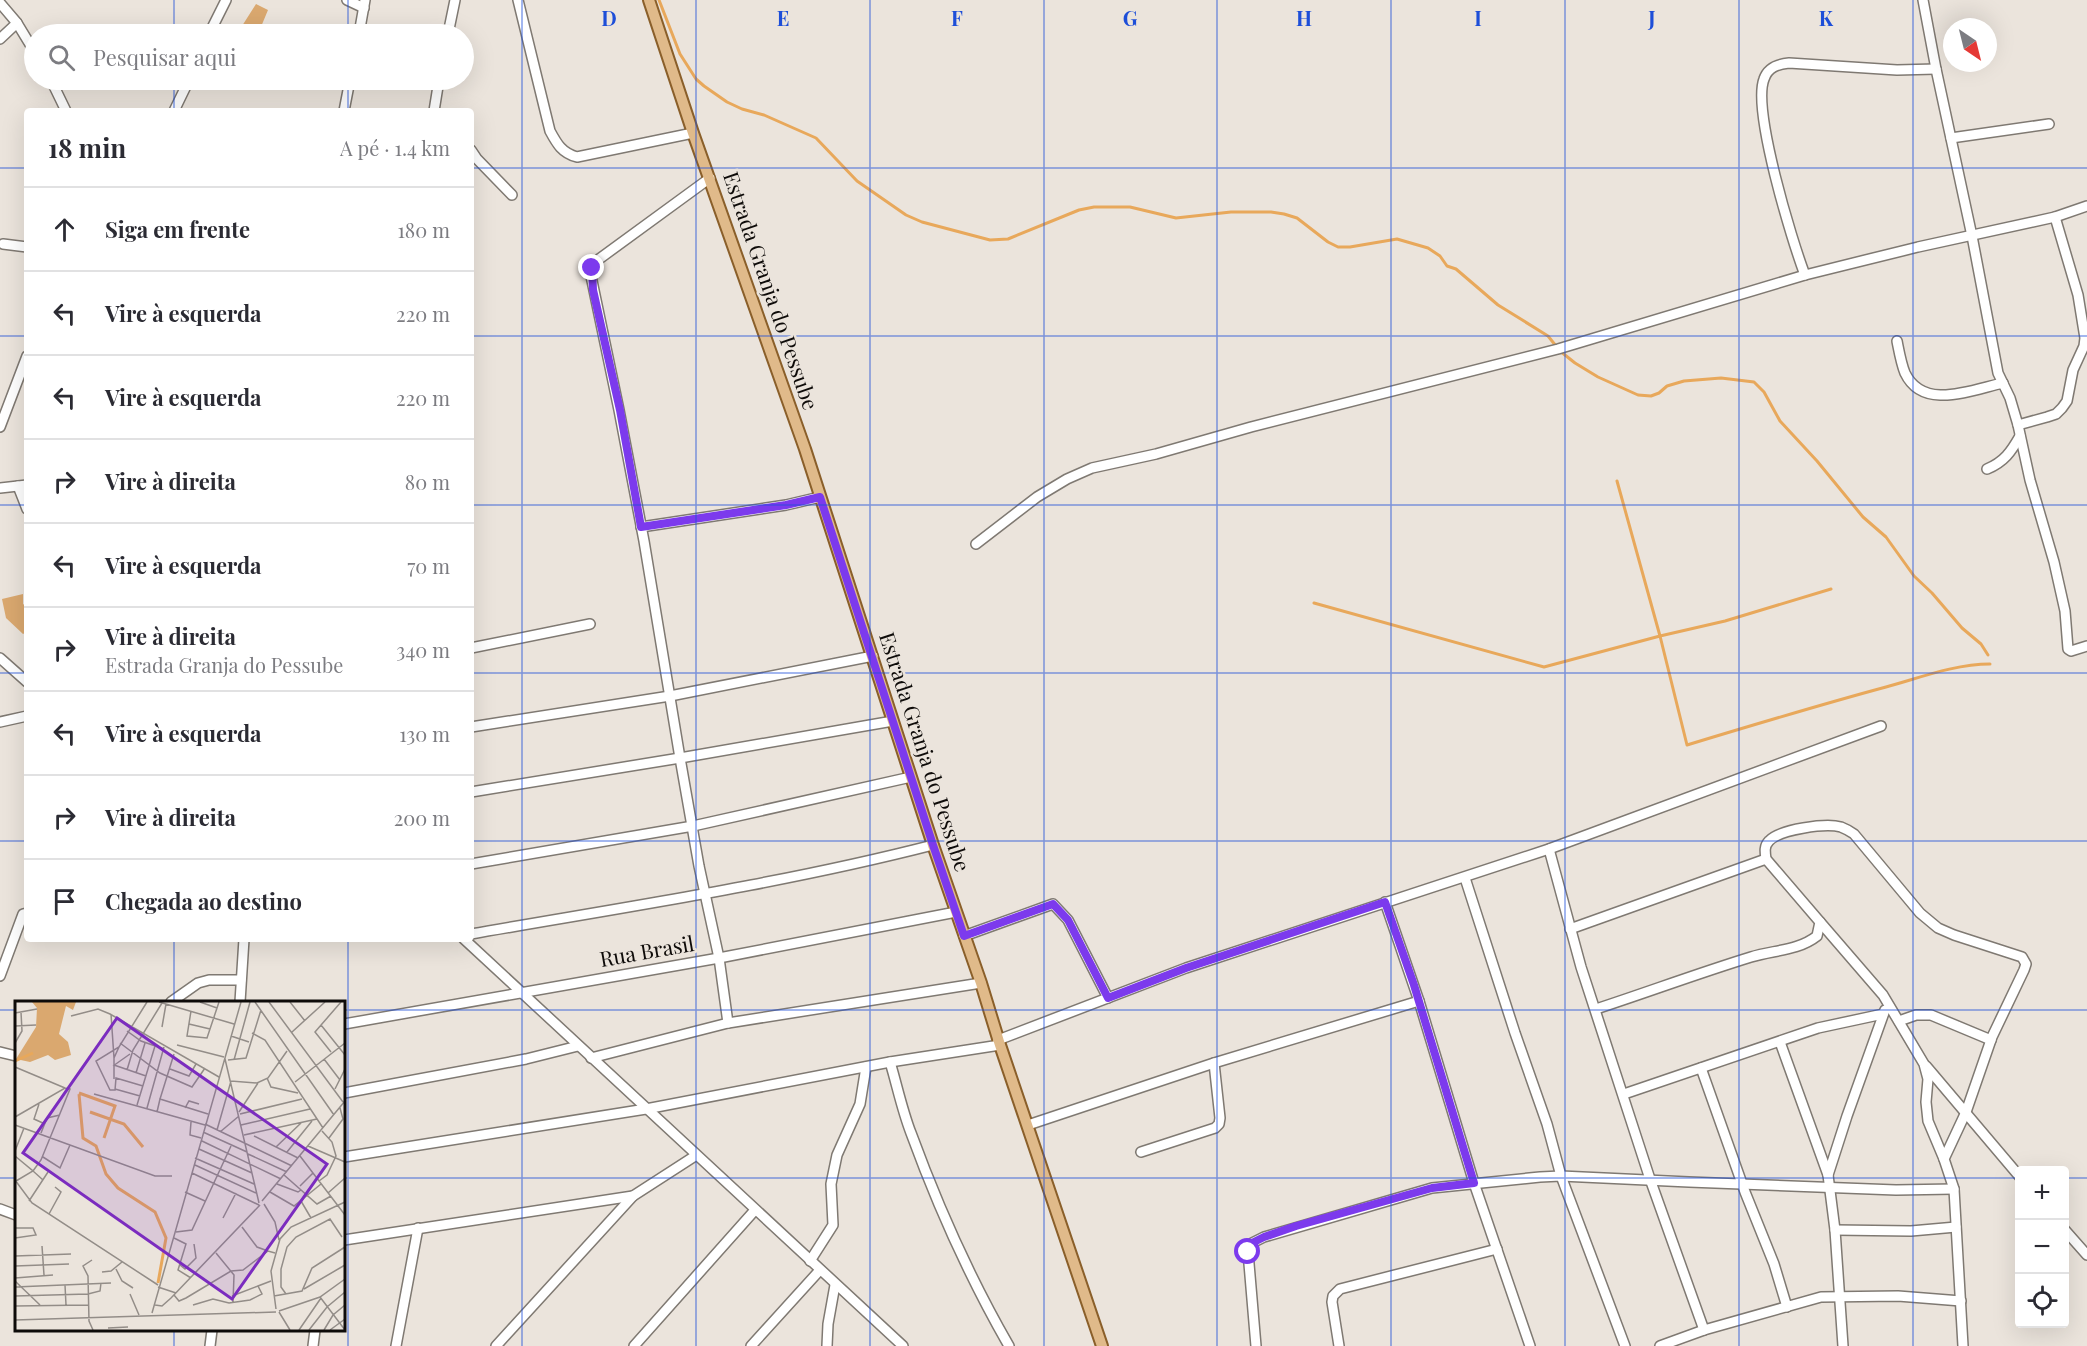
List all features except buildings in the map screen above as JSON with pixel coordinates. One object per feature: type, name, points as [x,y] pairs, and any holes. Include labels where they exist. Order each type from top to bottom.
[{"type":"main road","name":"Estrada Granja do Pessube","points":[[649,0],[820,497],[933,845],[1102,1346]]},
{"type":"street","points":[[214,24],[226,0]]},
{"type":"street","points":[[347,0],[365,4],[361,24]]},
{"type":"street","points":[[450,24],[454,0]]},
{"type":"street","points":[[518,0],[550,131],[566,154],[577,157],[693,133]]},
{"type":"street","points":[[1923,0],[1995,357],[2018,425],[2030,480],[2054,562],[2065,611],[2068,649],[2071,651],[2087,646]]},
{"type":"street","points":[[0,3],[24,35]]},
{"type":"street","points":[[0,39],[17,23]]},
{"type":"street","points":[[1806,275],[1792,238],[1762,111],[1761,92],[1764,79],[1770,69],[1778,64],[1789,63],[1896,70],[1936,69]]},
{"type":"street","points":[[56,90],[65,108]]},
{"type":"street","points":[[175,108],[184,90]]},
{"type":"street","points":[[345,108],[348,90]]},
{"type":"street","points":[[434,108],[437,90]]},
{"type":"street","points":[[1951,138],[2049,124]]},
{"type":"street","points":[[474,154],[512,195]]},
{"type":"street","points":[[710,178],[595,262],[592,268],[593,290],[620,410],[680,759],[719,958],[728,1023]]},
{"type":"street","points":[[976,544],[1037,497],[1067,479],[1092,468],[1156,454],[1261,424],[1558,349],[1806,275],[1918,247],[2055,217],[2087,206]]},
{"type":"street","points":[[2018,425],[2056,414],[2067,401],[2073,370],[2084,346],[2082,294],[2055,217]]},
{"type":"street","points":[[3,244],[24,247]]},
{"type":"street","points":[[1897,341],[1904,370],[1913,385],[1922,393],[1933,396],[1956,394],[2002,383]]},
{"type":"street","points":[[0,427],[24,364]]},
{"type":"street","points":[[1987,469],[2008,456],[2020,436]]},
{"type":"street","points":[[0,488],[22,485]]},
{"type":"street","points":[[641,527],[786,505],[820,497]]},
{"type":"street","points":[[474,647],[590,624]]},
{"type":"street","points":[[474,724],[670,696],[873,656]]},
{"type":"street","points":[[0,658],[24,679]]},
{"type":"street","points":[[0,722],[24,717]]},
{"type":"street","points":[[474,792],[680,759],[893,721]]},
{"type":"street","points":[[345,1157],[646,1109],[999,1042],[1186,968],[1550,849],[1881,726]]},
{"type":"street","points":[[474,863],[693,826],[911,777]]},
{"type":"street","points":[[1944,1159],[1966,1112],[2002,1012],[2026,964],[2022,957],[1954,935],[1929,921],[1854,834],[1844,828],[1832,826],[1785,832],[1767,843],[1764,851],[1766,859],[1870,979],[1887,1002],[1924,1064],[1966,1112],[2015,1172]]},
{"type":"street","points":[[474,933],[869,862],[933,845]]},
{"type":"street","points":[[1550,849],[1570,929],[1650,1179],[1704,1330]]},
{"type":"street","points":[[1570,929],[1766,859]]},
{"type":"street","points":[[1466,878],[1515,1033],[1547,1124],[1561,1176],[1625,1346]]},
{"type":"street","points":[[1385,902],[1419,1001],[1474,1183],[1530,1346]]},
{"type":"street","points":[[964,936],[1053,904],[1068,920],[1108,998]]},
{"type":"street","name":"Rua Brasil","points":[[345,1024],[719,958],[956,912]]},
{"type":"street","points":[[0,976],[24,914]]},
{"type":"street","points":[[1596,1009],[1748,958],[1801,946],[1817,936],[1820,922]]},
{"type":"street","points":[[240,1001],[244,942]]},
{"type":"street","points":[[467,942],[695,1156],[903,1346]]},
{"type":"street","points":[[172,1001],[198,983],[210,980],[241,980]]},
{"type":"street","points":[[591,1058],[728,1023],[981,983]]},
{"type":"street","points":[[1028,1125],[1214,1063],[1419,1001]]},
{"type":"street","points":[[1828,1175],[1887,1002]]},
{"type":"street","points":[[1624,1094],[1843,1022],[1883,1014]]},
{"type":"street","points":[[1899,1021],[1916,1015],[1931,1016],[1991,1040]]},
{"type":"street","points":[[1780,1042],[1828,1175],[1835,1230],[1843,1346]]},
{"type":"street","points":[[345,1093],[526,1059],[578,1046]]},
{"type":"street","points":[[0,1052],[15,1056]]},
{"type":"street","points":[[890,1062],[910,1131],[934,1193],[991,1315],[1009,1346]]},
{"type":"street","points":[[1141,1152],[1215,1128],[1219,1124],[1214,1063]]},
{"type":"street","points":[[1924,1064],[1928,1079],[1926,1102],[1928,1121],[1954,1189],[1963,1346]]},
{"type":"street","points":[[810,1261],[833,1225],[831,1184],[837,1155],[860,1104],[866,1067]]},
{"type":"street","points":[[1701,1068],[1742,1184],[1774,1264],[1787,1307]]},
{"type":"street","points":[[496,1346],[633,1196],[695,1156]]},
{"type":"street","points":[[1256,1346],[1248,1252],[1252,1243],[1275,1233],[1432,1188],[1561,1176],[1829,1187],[1954,1189]]},
{"type":"street","points":[[345,1240],[633,1196]]},
{"type":"street","points":[[0,1209],[15,1215]]},
{"type":"street","points":[[634,1346],[755,1210]]},
{"type":"street","points":[[1835,1230],[1911,1231],[1956,1227]]},
{"type":"street","points":[[396,1346],[418,1228]]},
{"type":"street","points":[[2069,1235],[2087,1255]]},
{"type":"street","points":[[1339,1346],[1332,1302],[1333,1296],[1340,1289],[1497,1250]]},
{"type":"street","points":[[751,1346],[820,1270]]},
{"type":"street","points":[[827,1346],[828,1324],[835,1284]]},
{"type":"street","points":[[1659,1346],[1704,1330],[1821,1297],[1898,1296],[1961,1301]]},
{"type":"street","points":[[210,1346],[212,1331]]},
{"type":"street","points":[[314,1346],[315,1331]]},
{"type":"shaded area","points":[[256,4],[268,10],[262,24],[243,24]]},
{"type":"shaded area","points":[[23,594],[24,634],[6,618],[2,599]]},
{"type":"waterway","points":[[659,0],[680,54],[696,79],[704,86],[742,109],[764,115],[816,138],[857,181],[906,215],[922,222],[990,240],[1008,239],[1079,210],[1094,207],[1130,207],[1176,218],[1231,212],[1284,214],[1297,218],[1338,247],[1397,239],[1428,248],[1440,256],[1447,266],[1456,269],[1498,305],[1548,336],[1556,346]]},
{"type":"waterway","points":[[1560,351],[1598,377],[1638,395],[1651,396],[1667,386],[1684,381],[1721,378],[1754,382],[1764,392],[1780,421],[1817,461],[1863,517],[1886,537],[1914,576],[1962,628],[1981,644],[1988,655]]},
{"type":"waterway","points":[[1617,481],[1660,636],[1687,745],[1937,672],[1964,666],[1990,664]]},
{"type":"waterway","points":[[1314,603],[1544,667],[1725,621],[1831,589]]},
{"type":"route","points":[[592,268],[593,290],[620,410],[641,527],[786,505],[820,497],[964,936],[1053,904],[1068,920],[1108,998],[1186,968],[1385,902],[1414,985],[1474,1183],[1432,1188],[1296,1226],[1252,1243],[1248,1252]]}]
